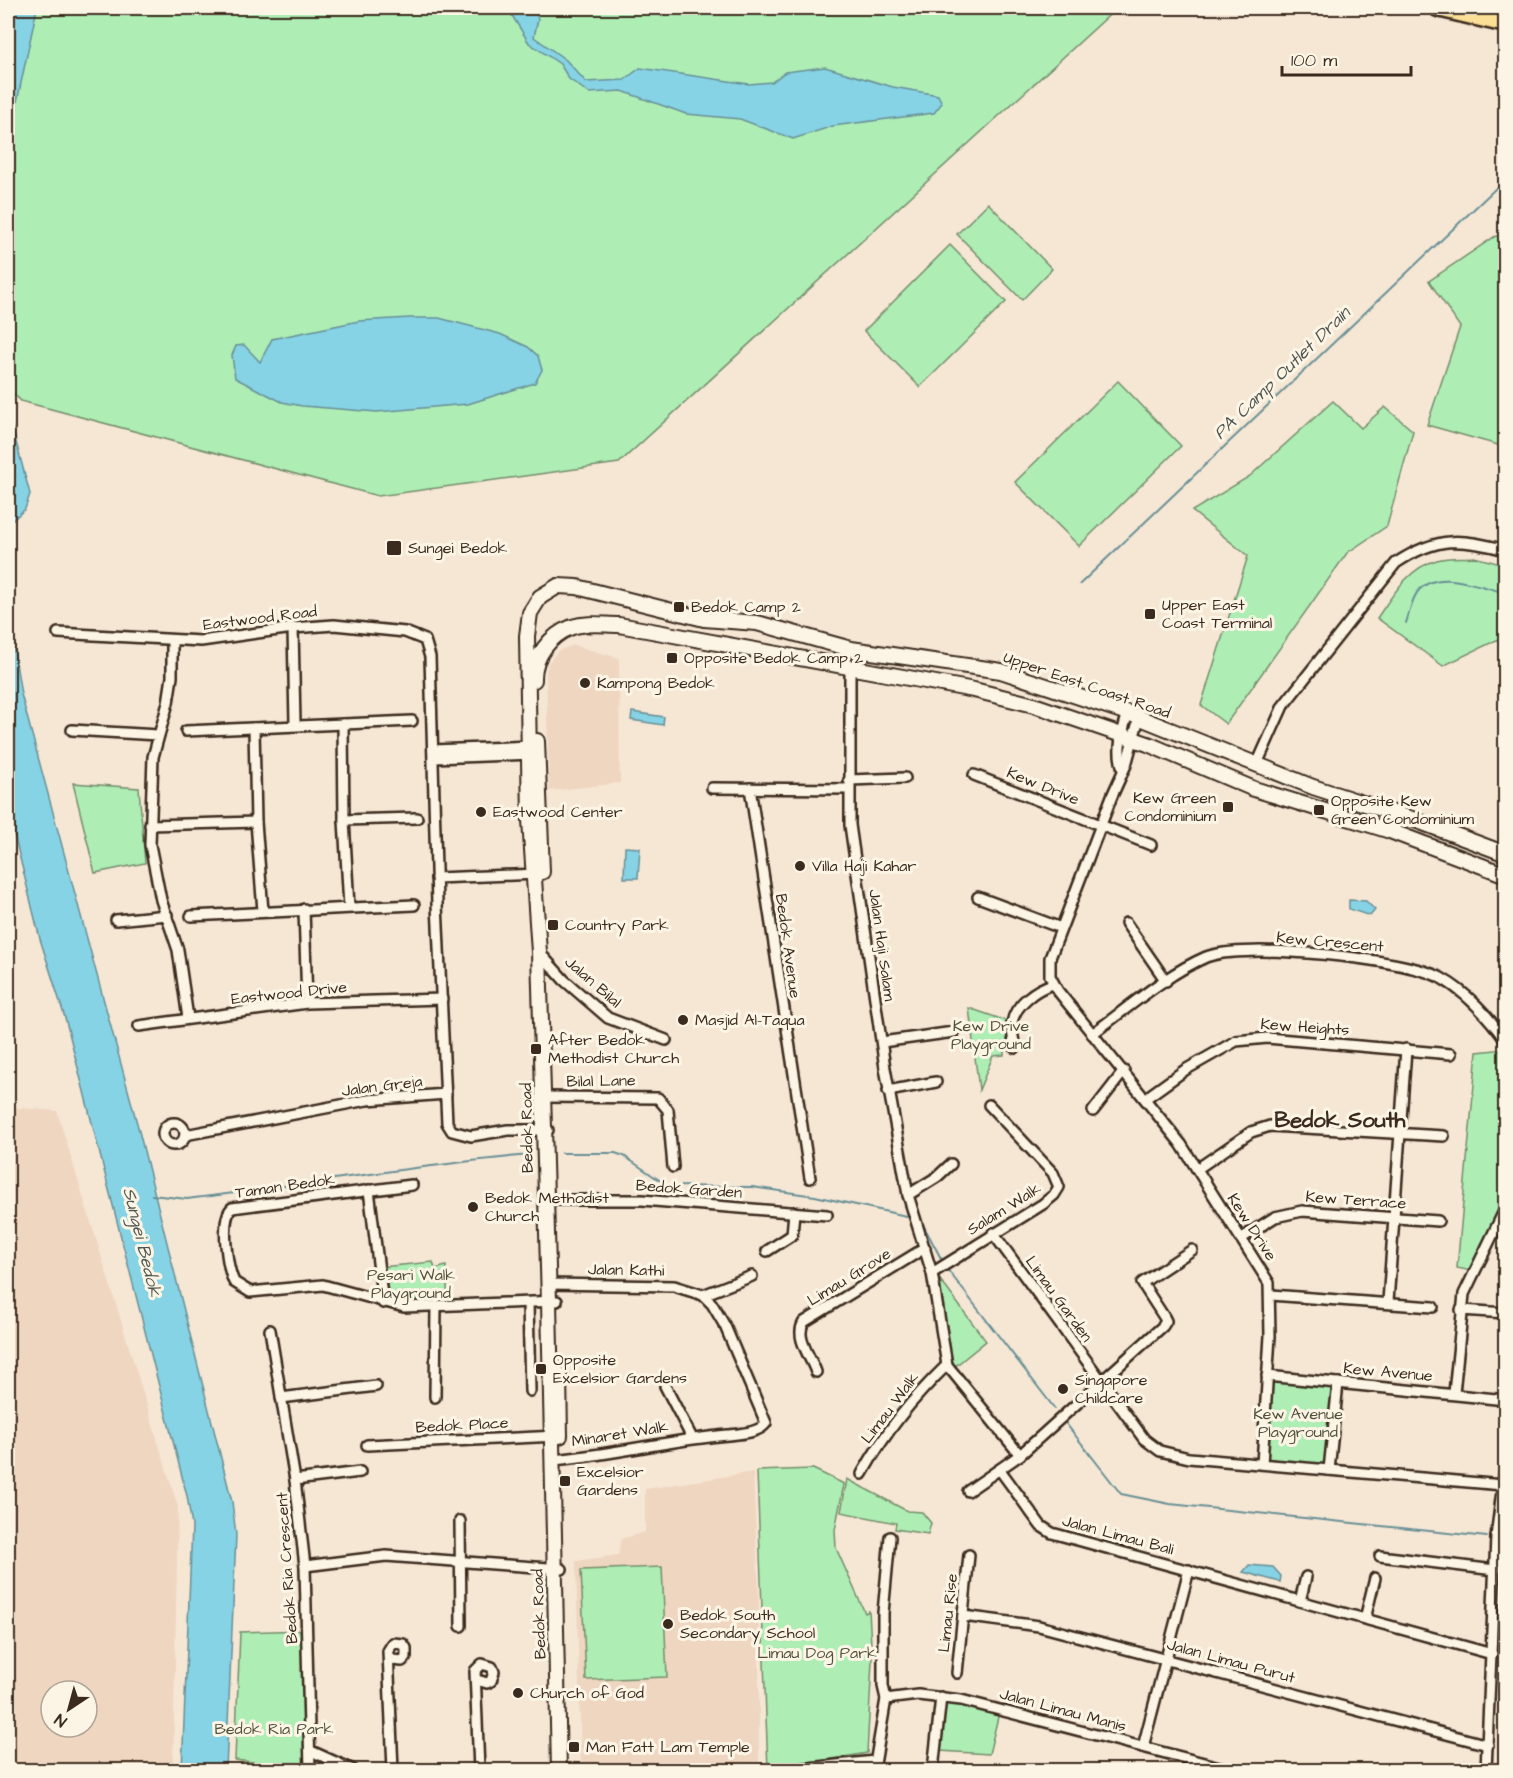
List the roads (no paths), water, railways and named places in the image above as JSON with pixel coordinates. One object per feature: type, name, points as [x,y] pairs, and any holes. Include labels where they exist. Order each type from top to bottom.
[{"type":"highway","points":[[1438,8],[1506,24]]},
{"type":"main road","name":"Upper East Coast Road","points":[[540,597],[558,586],[568,586],[704,619],[757,623],[851,650],[1001,671],[1134,715],[1257,764],[1506,854]]},
{"type":"main road","name":"Bedok Road","points":[[540,597],[530,613],[527,636],[542,956],[552,1284],[562,1413],[556,1436],[559,1770]]},
{"type":"main road","points":[[628,600],[621,613],[628,627],[974,690],[1034,705],[1211,769],[1254,789],[1390,831],[1506,875]]},
{"type":"main road","name":"Bedok Road","points":[[533,750],[534,671],[541,652],[551,640],[573,627],[588,624],[628,627]]},
{"type":"main road","name":"Bedok Road","points":[[558,1569],[567,1770]]},
{"type":"street","points":[[1257,764],[1283,706],[1396,563],[1416,550],[1435,543],[1458,540],[1506,550]]},
{"type":"street","name":"Eastwood Road","points":[[58,633],[213,641],[292,628],[364,627],[414,634],[425,640],[430,657],[436,878],[446,1094]]},
{"type":"street","points":[[292,628],[295,724]]},
{"type":"street","points":[[172,640],[172,677],[152,766],[150,825],[155,878],[178,950],[188,1018]]},
{"type":"street","name":"Jalan Haji Salam","points":[[850,668],[849,785],[861,913],[888,1091],[908,1195],[932,1273]]},
{"type":"street","points":[[1123,769],[1120,761],[1134,715]]},
{"type":"street","points":[[1015,1048],[1011,1025],[1014,1017],[1038,988],[1053,984],[1049,964],[1123,769],[1127,738],[1134,715]]},
{"type":"street","points":[[186,731],[295,724],[412,721]]},
{"type":"street","points":[[343,724],[344,820],[349,907]]},
{"type":"street","points":[[254,728],[256,822],[263,911]]},
{"type":"street","points":[[72,730],[158,735]]},
{"type":"street","points":[[434,754],[533,750]]},
{"type":"street","name":"Kew Drive","points":[[974,775],[1151,845]]},
{"type":"street","points":[[712,788],[849,785],[905,778]]},
{"type":"street","name":"Bedok Avenue","points":[[750,788],[810,1178]]},
{"type":"street","points":[[344,820],[417,819]]},
{"type":"street","points":[[150,825],[256,822]]},
{"type":"street","points":[[436,878],[538,874]]},
{"type":"street","points":[[978,897],[1061,928]]},
{"type":"street","points":[[191,916],[414,905]]},
{"type":"street","points":[[304,909],[308,1003]]},
{"type":"street","points":[[116,920],[167,915]]},
{"type":"street","points":[[1126,923],[1166,981]]},
{"type":"street","name":"Kew Crescent","points":[[1092,1034],[1166,981],[1208,957],[1227,952],[1347,957],[1388,962],[1444,980],[1470,998],[1506,1041]]},
{"type":"street","name":"Jalan Bilal","points":[[542,956],[564,980],[608,1018],[666,1040]]},
{"type":"street","name":"Kew Drive","points":[[1053,984],[1146,1098],[1197,1169],[1269,1283],[1271,1295],[1262,1464]]},
{"type":"street","name":"Eastwood Drive","points":[[139,1026],[308,1003],[442,999]]},
{"type":"street","points":[[882,1042],[954,1032]]},
{"type":"street","name":"Kew Heights","points":[[1146,1098],[1185,1070],[1236,1041],[1267,1038],[1451,1054]]},
{"type":"street","points":[[1388,1302],[1406,1049]]},
{"type":"street","points":[[1093,1111],[1124,1071]]},
{"type":"street","points":[[888,1091],[936,1082]]},
{"type":"street","name":"Jalan Greja","points":[[185,1135],[367,1100],[446,1094],[447,1123],[456,1134],[471,1136],[508,1130],[547,1130]]},
{"type":"street","name":"Bilal Lane","points":[[547,1097],[658,1098],[668,1110],[673,1167]]},
{"type":"street","name":"Salam Walk","points":[[932,1273],[1043,1204],[1054,1195],[1059,1187],[1053,1173],[989,1105]]},
{"type":"street","points":[[1197,1169],[1251,1132],[1270,1126],[1291,1125],[1444,1136]]},
{"type":"street","points":[[908,1195],[937,1177],[951,1164]]},
{"type":"street","name":"Taman Bedok","points":[[412,1185],[236,1207],[227,1214],[225,1229],[232,1277],[243,1290],[254,1292],[317,1284],[383,1304],[404,1307],[553,1302]]},
{"type":"street","points":[[369,1190],[383,1304]]},
{"type":"street","name":"Bedok Garden","points":[[549,1199],[642,1200],[827,1215]]},
{"type":"street","points":[[1454,1393],[1465,1289],[1502,1223],[1506,1207]]},
{"type":"street","points":[[767,1251],[792,1235],[794,1212]]},
{"type":"street","name":"Kew Terrace","points":[[1242,1238],[1287,1212],[1438,1221]]},
{"type":"street","name":"Limau Garden","points":[[993,1233],[1144,1439],[1160,1451],[1189,1458],[1503,1485]]},
{"type":"street","name":"Limau Grove","points":[[816,1372],[802,1341],[800,1332],[804,1322],[925,1248]]},
{"type":"street","points":[[968,1491],[1020,1455],[1166,1321],[1142,1283],[1192,1250]]},
{"type":"street","points":[[932,1273],[947,1365],[1020,1455]]},
{"type":"street","points":[[703,1295],[752,1276]]},
{"type":"street","name":"Jalan Kathi","points":[[552,1284],[674,1286],[703,1295]]},
{"type":"street","name":"Minaret Walk","points":[[557,1460],[692,1438],[743,1433],[761,1428],[766,1423],[725,1326],[712,1304],[703,1295]]},
{"type":"street","points":[[1271,1295],[1432,1307]]},
{"type":"street","points":[[528,1303],[530,1391]]},
{"type":"street","points":[[435,1397],[436,1306]]},
{"type":"street","points":[[1461,1310],[1506,1313]]},
{"type":"street","name":"Bedok Ria Crescent","points":[[270,1330],[295,1480],[305,1566],[310,1770]]},
{"type":"street","name":"Limau Walk","points":[[861,1473],[902,1412],[923,1387],[947,1365]]},
{"type":"street","name":"Kew Avenue","points":[[1267,1376],[1506,1400]]},
{"type":"street","points":[[1329,1470],[1338,1383]]},
{"type":"street","points":[[281,1398],[376,1386]]},
{"type":"street","name":"Minaret Walk","points":[[665,1386],[692,1438]]},
{"type":"street","name":"Bedok Place","points":[[367,1444],[556,1436]]},
{"type":"street","points":[[1486,1770],[1496,1540],[1506,1461]]},
{"type":"street","name":"Jalan Limau Bali","points":[[1000,1470],[1041,1526],[1052,1533],[1492,1654]]},
{"type":"street","points":[[295,1480],[360,1472]]},
{"type":"street","points":[[460,1521],[461,1626]]},
{"type":"street","points":[[789,1770],[874,1766],[886,1699],[883,1686],[883,1613],[890,1537]]},
{"type":"street","name":"Limau Rise","points":[[957,1673],[969,1555]]},
{"type":"street","points":[[305,1566],[386,1556],[558,1569]]},
{"type":"street","points":[[1380,1556],[1495,1570]]},
{"type":"street","name":"Jalan Limau Bali","points":[[1143,1747],[1189,1570]]},
{"type":"street","points":[[1300,1601],[1306,1577]]},
{"type":"street","points":[[1365,1619],[1375,1578]]},
{"type":"street","name":"Jalan Limau Purut","points":[[963,1616],[1039,1626],[1488,1745]]},
{"type":"street","points":[[389,1656],[393,1770]]},
{"type":"street","points":[[477,1680],[479,1770]]},
{"type":"street","name":"Jalan Limau Manis","points":[[886,1699],[918,1695],[941,1697],[1020,1714],[1231,1770]]},
{"type":"street","points":[[933,1770],[941,1697]]},
{"type":"street","points":[[311,1751],[353,1770]]},
{"type":"water","points":[[8,8],[37,8],[8,144]]},
{"type":"water","points":[[504,8],[534,8],[538,19],[534,37],[566,60],[586,82],[624,80],[640,68],[749,84],[772,82],[785,72],[825,67],[893,87],[938,95],[942,103],[934,113],[833,126],[793,139],[740,119],[686,114],[622,91],[589,93],[569,79],[560,64],[529,43],[508,9]]},
{"type":"water","points":[[439,318],[500,334],[528,347],[538,356],[542,370],[535,383],[468,404],[377,412],[302,406],[282,402],[235,378],[232,355],[236,346],[244,345],[260,362],[272,339],[359,321]]},
{"type":"water","points":[[8,412],[30,494],[25,509],[8,524]]},
{"type":"water","points":[[8,612],[21,694],[138,1127],[232,1502],[236,1535],[226,1770],[182,1770],[192,1526],[187,1496],[66,1021],[40,939],[8,810]]},
{"type":"water","points":[[632,712],[664,717],[663,725],[631,720]]},
{"type":"water","points":[[625,847],[640,848],[638,878],[624,878]]},
{"type":"water","points":[[1349,900],[1366,901],[1375,910],[1370,916],[1349,909]]},
{"type":"water","points":[[1249,1565],[1273,1567],[1281,1576],[1280,1582],[1243,1572]]},
{"type":"waterway","name":"PA Camp Outlet Drain","points":[[1080,584],[1496,188],[1506,187]]},
{"type":"waterway","points":[[1406,623],[1415,596],[1423,587],[1433,582],[1457,581],[1506,593]]},
{"type":"waterway","points":[[561,1153],[615,1153],[624,1156],[668,1186],[752,1187],[815,1196],[911,1217]]},
{"type":"waterway","points":[[152,1195],[187,1199],[444,1164],[530,1155]]},
{"type":"waterway","points":[[920,1219],[944,1264]]},
{"type":"waterway","points":[[947,1269],[1055,1409]]},
{"type":"waterway","points":[[1064,1421],[1121,1494],[1170,1504],[1487,1537]]},
{"type":"place","name":"Sungei Bedok","points":[[394,548]]},
{"type":"place","name":"Bedok Camp 2","points":[[679,607]]},
{"type":"place","name":"Upper East Coast Terminal","points":[[1150,614]]},
{"type":"place","name":"Opposite Bedok Camp 2","points":[[672,658]]},
{"type":"place","name":"Kampong Bedok","points":[[585,683]]},
{"type":"place","name":"Kew Green Condominium","points":[[1228,807]]},
{"type":"place","name":"Opposite Kew Green Condominium","points":[[1319,810]]},
{"type":"place","name":"Eastwood Center","points":[[481,812]]},
{"type":"place","name":"Villa Haji Kahar","points":[[800,866]]},
{"type":"place","name":"Country Park","points":[[553,925]]},
{"type":"place","name":"Masjid Al-Taqua","points":[[683,1020]]},
{"type":"place","name":"After Bedok Methodist Church","points":[[536,1049]]},
{"type":"place","name":"Bedok Methodist Church","points":[[473,1207]]},
{"type":"place","name":"Opposite Excelsior Gardens","points":[[541,1369]]},
{"type":"place","name":"Singapore Childcare","points":[[1063,1389]]},
{"type":"place","name":"Excelsior Gardens","points":[[565,1481]]},
{"type":"place","name":"Bedok South Secondary School","points":[[668,1624]]},
{"type":"place","name":"Church of God","points":[[518,1693]]},
{"type":"place","name":"Man Fatt Lam Temple","points":[[574,1747]]},
{"type":"district","name":"Bedok South","points":[[1340,1120]]},
{"type":"park label","name":"Kew Drive Playground","points":[[991,1035]]},
{"type":"park label","name":"Pesari Walk Playground","points":[[411,1284]]},
{"type":"park label","name":"Kew Avenue Playground","points":[[1298,1423]]},
{"type":"park label","name":"Limau Dog Park","points":[[817,1653]]},
{"type":"park label","name":"Bedok Ria Park","points":[[274,1729]]}]
